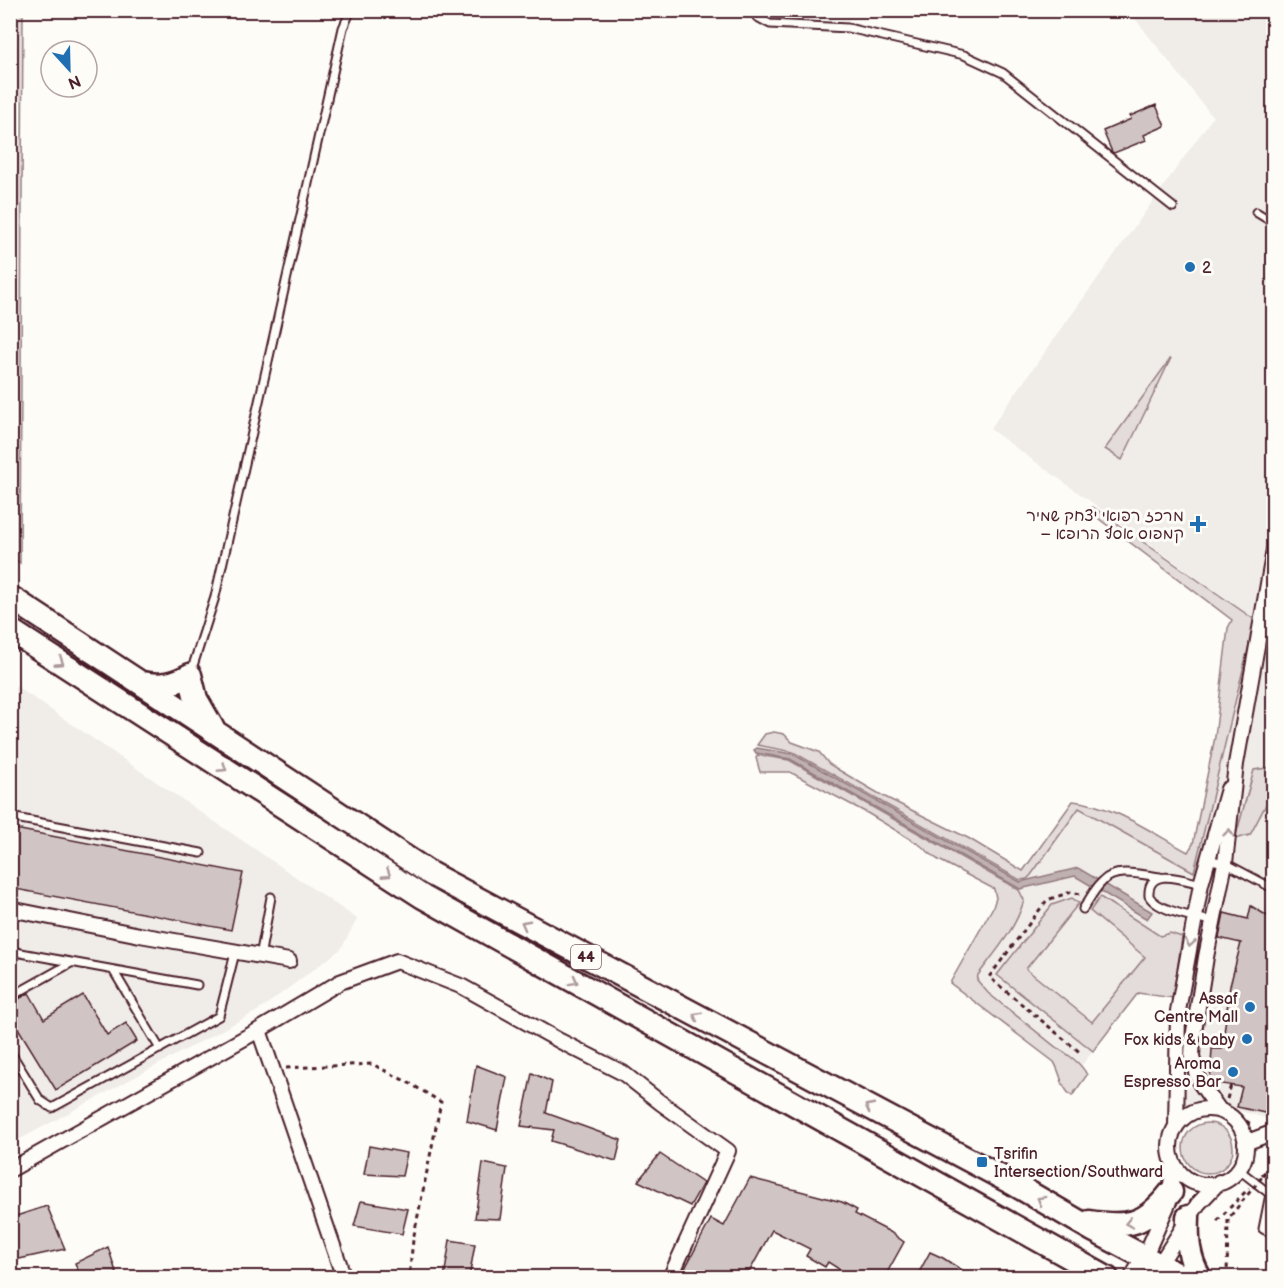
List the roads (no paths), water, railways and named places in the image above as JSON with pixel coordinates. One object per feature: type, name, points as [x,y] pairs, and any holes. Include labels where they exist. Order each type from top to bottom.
[{"type":"highway","name":"44","points":[[10,597],[431,874],[1004,1179],[1152,1266],[1184,1278]]},
{"type":"highway","name":"44","points":[[10,630],[423,897],[1107,1278]]},
{"type":"highway","points":[[141,683],[156,686],[174,683],[190,675],[196,699],[210,725],[227,740]]},
{"type":"highway","points":[[1076,1220],[1113,1226],[1130,1224],[1145,1219],[1171,1192]]},
{"type":"highway","points":[[1188,1217],[1188,1247],[1194,1268],[1200,1278]]},
{"type":"highway","points":[[1059,1252],[1082,1278]]},
{"type":"street","points":[[1170,1163],[1193,1182],[1209,1184],[1229,1177],[1238,1169],[1245,1154],[1242,1131],[1236,1121],[1221,1111],[1210,1098],[1200,1083],[1192,1057],[1193,1038],[1225,863],[1236,764],[1274,550]]},
{"type":"street","points":[[1152,1266],[1171,1192],[1170,1145],[1176,1119],[1178,1011],[1201,884],[1236,764]]},
{"type":"street","points":[[10,909],[235,953],[289,961]]},
{"type":"street","points":[[10,1170],[340,982],[397,961],[463,987],[623,1073],[728,1151],[670,1278]]},
{"type":"street","points":[[259,1030],[344,1278]]},
{"type":"street","points":[[1176,1119],[1196,1111],[1208,1109],[1221,1111]]},
{"type":"street","points":[[1245,1143],[1268,1129]]},
{"type":"street","points":[[1131,1278],[1152,1266],[1198,1204],[1219,1182]]},
{"type":"lane","points":[[190,675],[215,597],[340,40],[351,10]]},
{"type":"lane","points":[[753,10],[757,17],[770,24],[848,28],[964,55],[1003,73],[1173,207]]},
{"type":"lane","points":[[1256,212],[1274,223]]},
{"type":"lane","points":[[10,817],[201,853]]},
{"type":"lane","points":[[1207,859],[1225,863],[1274,889]]},
{"type":"lane","points":[[1083,909],[1103,880],[1116,873],[1162,877],[1201,884]]},
{"type":"lane","points":[[1162,877],[1153,881],[1150,886],[1149,893],[1153,902],[1194,917],[1213,921]]},
{"type":"lane","points":[[260,957],[271,897]]},
{"type":"lane","points":[[10,951],[196,985]]},
{"type":"lane","points":[[10,1051],[40,1100],[52,1108],[219,1016],[235,953]]},
{"type":"lane","points":[[10,997],[72,963]]},
{"type":"lane","points":[[113,970],[160,1048]]},
{"type":"lane","points":[[1238,1169],[1272,1192],[1263,1229],[1274,1236]]},
{"type":"place","name":"2","points":[[1190,267]]},
{"type":"place","name":"מרכז רפואי יצחק שמיר – קמפוס אסף הרופא","points":[[1198,524]]},
{"type":"place","name":"Assaf Centre Mall","points":[[1250,1007]]},
{"type":"place","name":"Fox kids & baby","points":[[1247,1039]]},
{"type":"place","name":"Aroma Espresso Bar","points":[[1233,1072]]},
{"type":"place","name":"Tsrifin Intersection/Southward","points":[[982,1162]]}]
